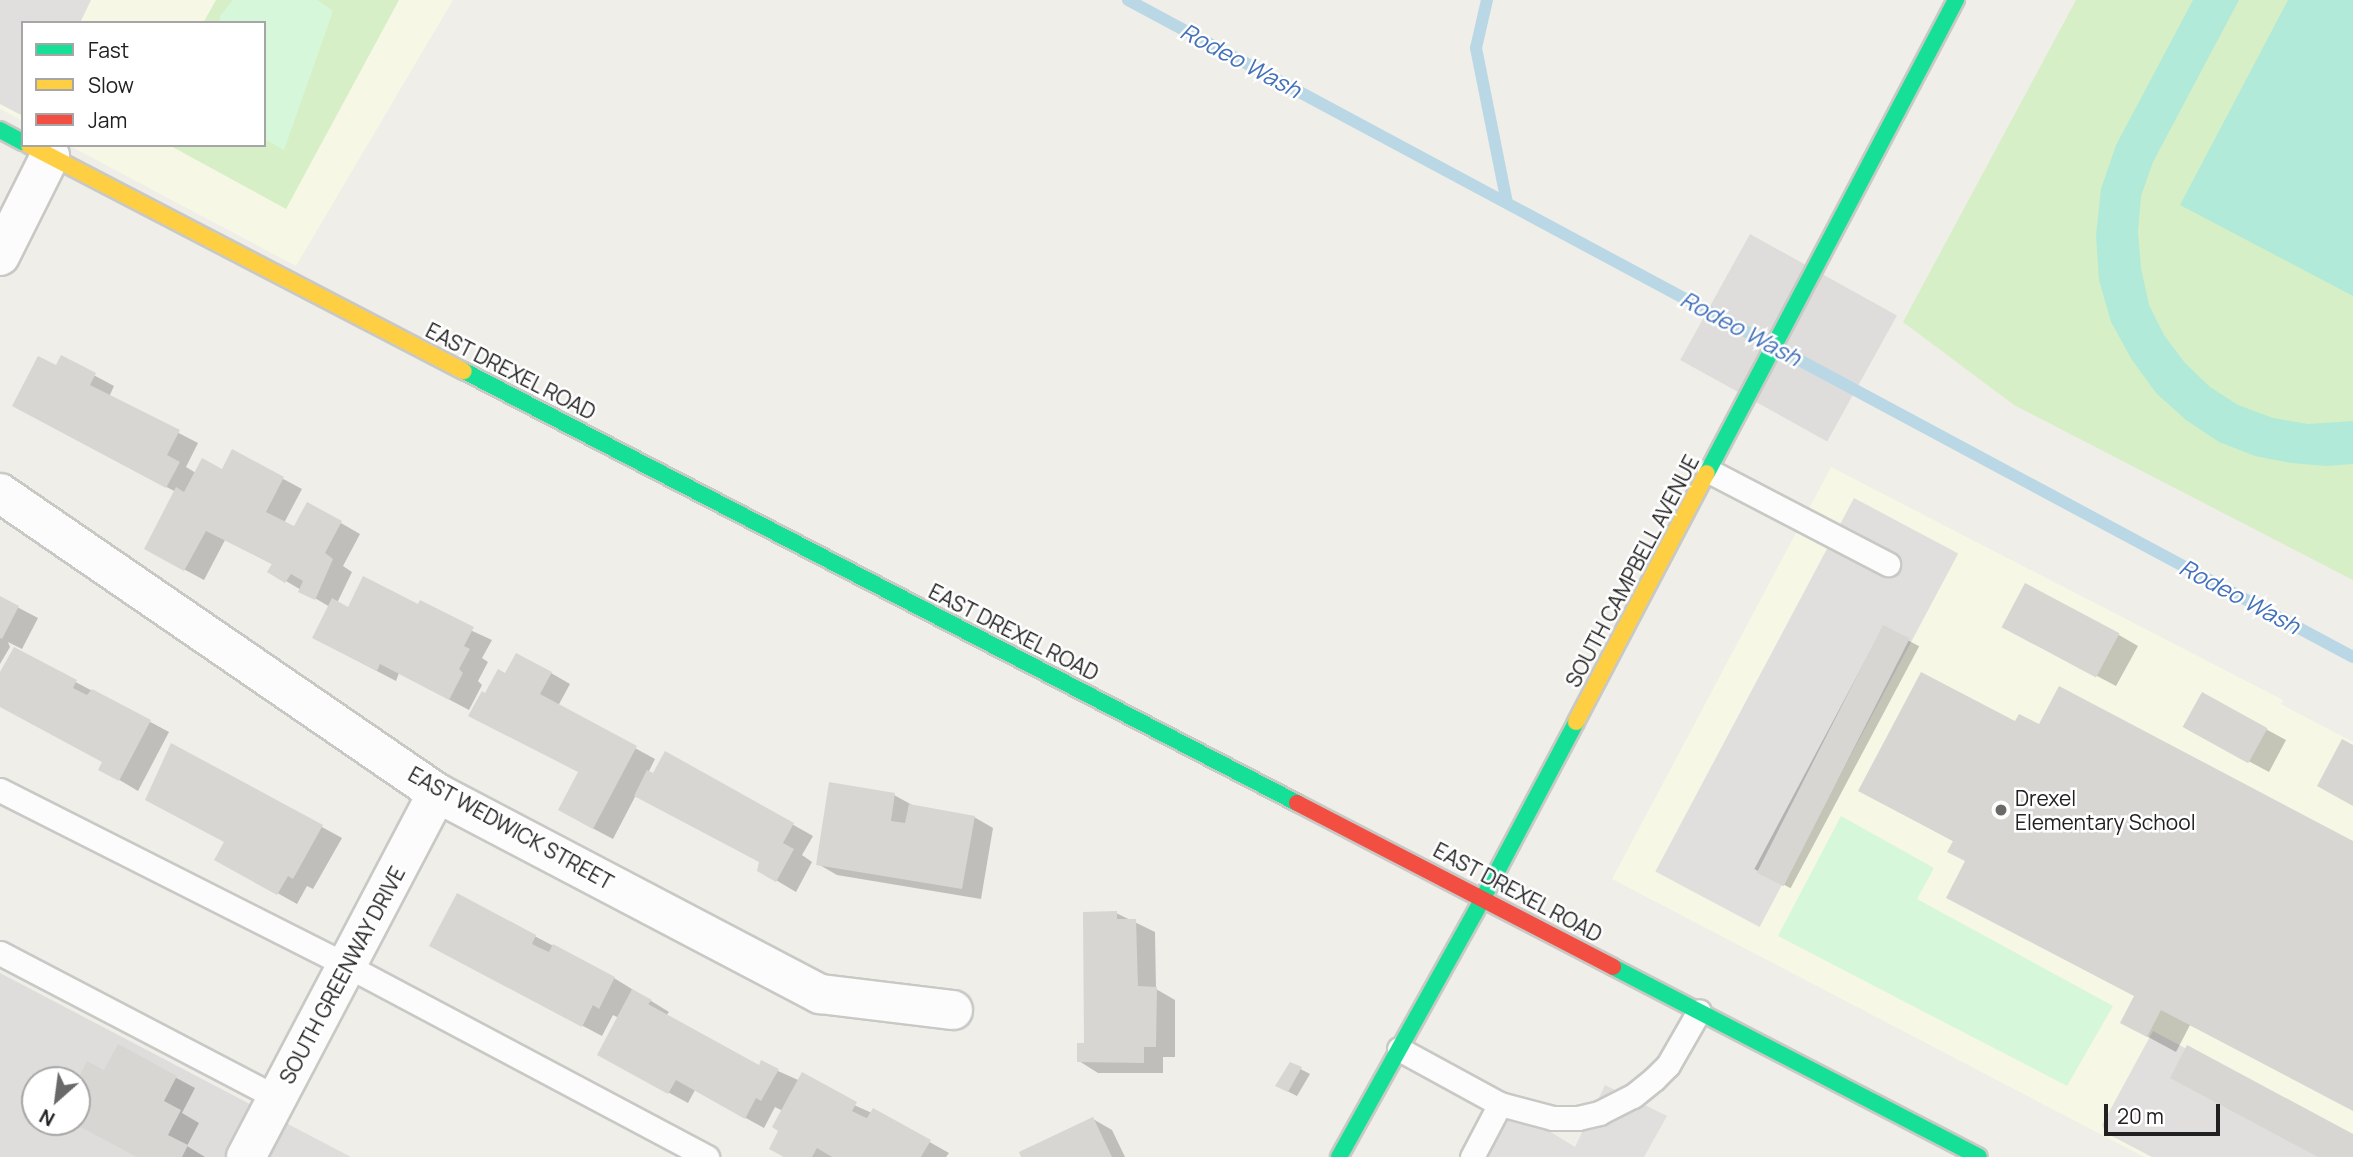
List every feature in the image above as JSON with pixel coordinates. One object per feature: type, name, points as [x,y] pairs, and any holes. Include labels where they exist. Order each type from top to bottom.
[{"type":"street","name":"SOUTH CAMPBELL AVENUE","points":[[1339,1157],[1483,898],[1956,0]]},
{"type":"street","name":"EAST DREXEL ROAD","points":[[0,130],[21,141]]},
{"type":"street","name":"EAST DREXEL ROAD","points":[[34,148],[1979,1157]]},
{"type":"street","points":[[0,256],[34,148]]},
{"type":"street","name":"EAST WEDWICK STREET","points":[[0,494],[438,793],[820,994],[953,1010]]},
{"type":"street","name":"SOUTH GREENWAY DRIVE","points":[[246,1157],[438,793]]},
{"type":"lane","points":[[1709,471],[1888,564]]},
{"type":"lane","points":[[0,790],[346,965],[707,1157]]},
{"type":"lane","points":[[0,953],[277,1098]]},
{"type":"lane","points":[[1399,1049],[1500,1104],[1553,1118],[1600,1113],[1633,1096],[1668,1065],[1699,1011]]},
{"type":"lane","points":[[1472,1157],[1500,1104]]},
{"type":"shaded area","points":[[0,0],[453,0],[296,266],[72,147],[266,147],[266,21],[21,21],[21,120],[0,109]]},
{"type":"shaded area","points":[[0,0],[91,0],[81,21],[21,21],[21,115],[0,104]]},
{"type":"shaded area","name":"Drexel Elementary School","points":[[1831,467],[2283,700],[2281,704],[2353,742],[2353,1157],[2144,1157],[1612,879]]},
{"type":"shaded area","points":[[1854,498],[1958,553],[1760,927],[1655,871]]},
{"type":"shaded area","points":[[0,973],[351,1157],[0,1157]]},
{"type":"shaded area","points":[[2153,1031],[2353,1137],[2353,1157],[2152,1157],[2106,1133],[2102,1125]]},
{"type":"shaded area","points":[[1605,1085],[1667,1116],[1644,1157],[1485,1157],[1510,1107],[1575,1147]]},
{"type":"green space","points":[[216,0],[399,0],[286,209],[173,147],[266,147],[266,21],[204,21]]},
{"type":"green space","points":[[233,0],[317,0],[333,11],[284,150],[266,140],[266,21],[220,21],[220,16]]},
{"type":"green space","points":[[2076,0],[2353,0],[2353,580],[2014,405],[1903,322]]},
{"type":"green space","points":[[2193,0],[2239,0],[2153,162],[2141,196],[2138,232],[2141,268],[2149,305],[2164,335],[2185,363],[2210,387],[2238,405],[2273,418],[2308,424],[2353,421],[2353,464],[2326,466],[2291,463],[2255,456],[2219,442],[2186,420],[2156,393],[2132,360],[2111,322],[2099,280],[2096,235],[2101,189],[2116,145]]},
{"type":"green space","points":[[2288,0],[2353,0],[2353,296],[2180,205]]},
{"type":"green space","points":[[1841,816],[1934,868],[1917,899],[2113,1006],[2067,1086],[1778,936]]},
{"type":"pier","points":[[1750,234],[1897,315],[1827,441],[1680,360]]},
{"type":"building","points":[[61,355],[96,373],[90,385],[180,430],[167,455],[180,462],[166,488],[12,406],[38,356],[56,365]]},
{"type":"building","points":[[232,449],[284,477],[266,512],[294,526],[307,502],[342,521],[325,553],[333,559],[315,600],[298,592],[303,581],[291,574],[285,583],[267,572],[272,564],[206,531],[184,571],[144,549],[176,487],[184,492],[202,458],[222,469]]},
{"type":"building","points":[[363,576],[418,604],[420,600],[474,627],[464,646],[470,649],[459,669],[463,673],[449,700],[380,664],[377,671],[312,638],[332,598],[348,607]]},
{"type":"building","points":[[2025,583],[2119,633],[2096,677],[2002,627]]},
{"type":"building","points":[[0,596],[19,606],[2,639],[0,638]]},
{"type":"building","points":[[1883,625],[1910,639],[1784,886],[1757,873]]},
{"type":"building","points":[[14,647],[77,680],[73,688],[87,695],[92,689],[151,720],[119,781],[98,770],[102,762],[0,707],[0,672]]},
{"type":"building","points":[[516,653],[552,672],[540,694],[637,746],[593,829],[558,810],[578,772],[468,716],[498,669],[505,673]]},
{"type":"building","points":[[1921,672],[2015,721],[2019,714],[2039,724],[2059,686],[2353,841],[2353,1111],[2161,1010],[2147,1037],[2120,1023],[2134,996],[1946,898],[1965,861],[1947,852],[1953,841],[1858,791]]},
{"type":"building","points":[[2202,692],[2268,728],[2248,763],[2183,727]]},
{"type":"building","points":[[2342,739],[2353,745],[2353,806],[2317,786]]},
{"type":"building","points":[[171,743],[323,825],[293,879],[288,876],[277,895],[214,860],[224,842],[145,800]]},
{"type":"building","points":[[665,751],[794,823],[783,843],[794,849],[776,882],[757,871],[759,862],[634,796],[647,770],[653,773]]},
{"type":"building","points":[[829,782],[895,793],[891,821],[905,823],[909,804],[975,816],[962,889],[816,865]]},
{"type":"building","points":[[457,893],[536,935],[532,944],[549,952],[553,944],[615,977],[599,1009],[593,1005],[582,1027],[429,946]]},
{"type":"building","points":[[1117,911],[1117,919],[1136,919],[1138,986],[1157,987],[1156,1047],[1144,1047],[1144,1063],[1077,1062],[1077,1043],[1084,1043],[1083,912]]},
{"type":"building","points":[[632,989],[652,1000],[648,1004],[759,1065],[761,1060],[779,1069],[761,1101],[756,1098],[745,1119],[676,1080],[668,1094],[597,1055]]},
{"type":"building","points":[[118,1044],[177,1076],[164,1101],[181,1110],[168,1135],[188,1145],[182,1157],[137,1157],[91,1133],[91,1066],[84,1066],[87,1061],[104,1070]]},
{"type":"building","points":[[2187,1045],[2353,1134],[2353,1157],[2318,1157],[2170,1078]]},
{"type":"building","points":[[1290,1062],[1302,1067],[1288,1092],[1275,1086]]},
{"type":"building","points":[[802,1072],[857,1102],[852,1111],[867,1118],[873,1108],[931,1140],[921,1157],[832,1157],[817,1148],[812,1157],[784,1157],[769,1149],[778,1131],[772,1127]]},
{"type":"building","points":[[1093,1117],[1112,1157],[1021,1157],[1019,1152]]},
{"type":"waterway","name":"Rodeo Wash","points":[[1128,0],[2353,657]]},
{"type":"waterway","points":[[1487,0],[1476,48],[1507,203]]},
{"type":"traffic: fast","points":[[1707,473],[1956,0]]},
{"type":"traffic: fast","points":[[0,130],[21,141]]},
{"type":"traffic: fast","points":[[464,371],[1297,803]]},
{"type":"traffic: fast","points":[[1339,1157],[1483,898],[1576,722]]},
{"type":"traffic: fast","points":[[1613,967],[1979,1157]]},
{"type":"traffic: slow","points":[[33,147],[464,371]]},
{"type":"traffic: slow","points":[[1576,722],[1707,473]]},
{"type":"traffic: jam","points":[[1297,803],[1613,967]]},
{"type":"place","name":"Drexel Elementary School","points":[[2001,810]]}]
